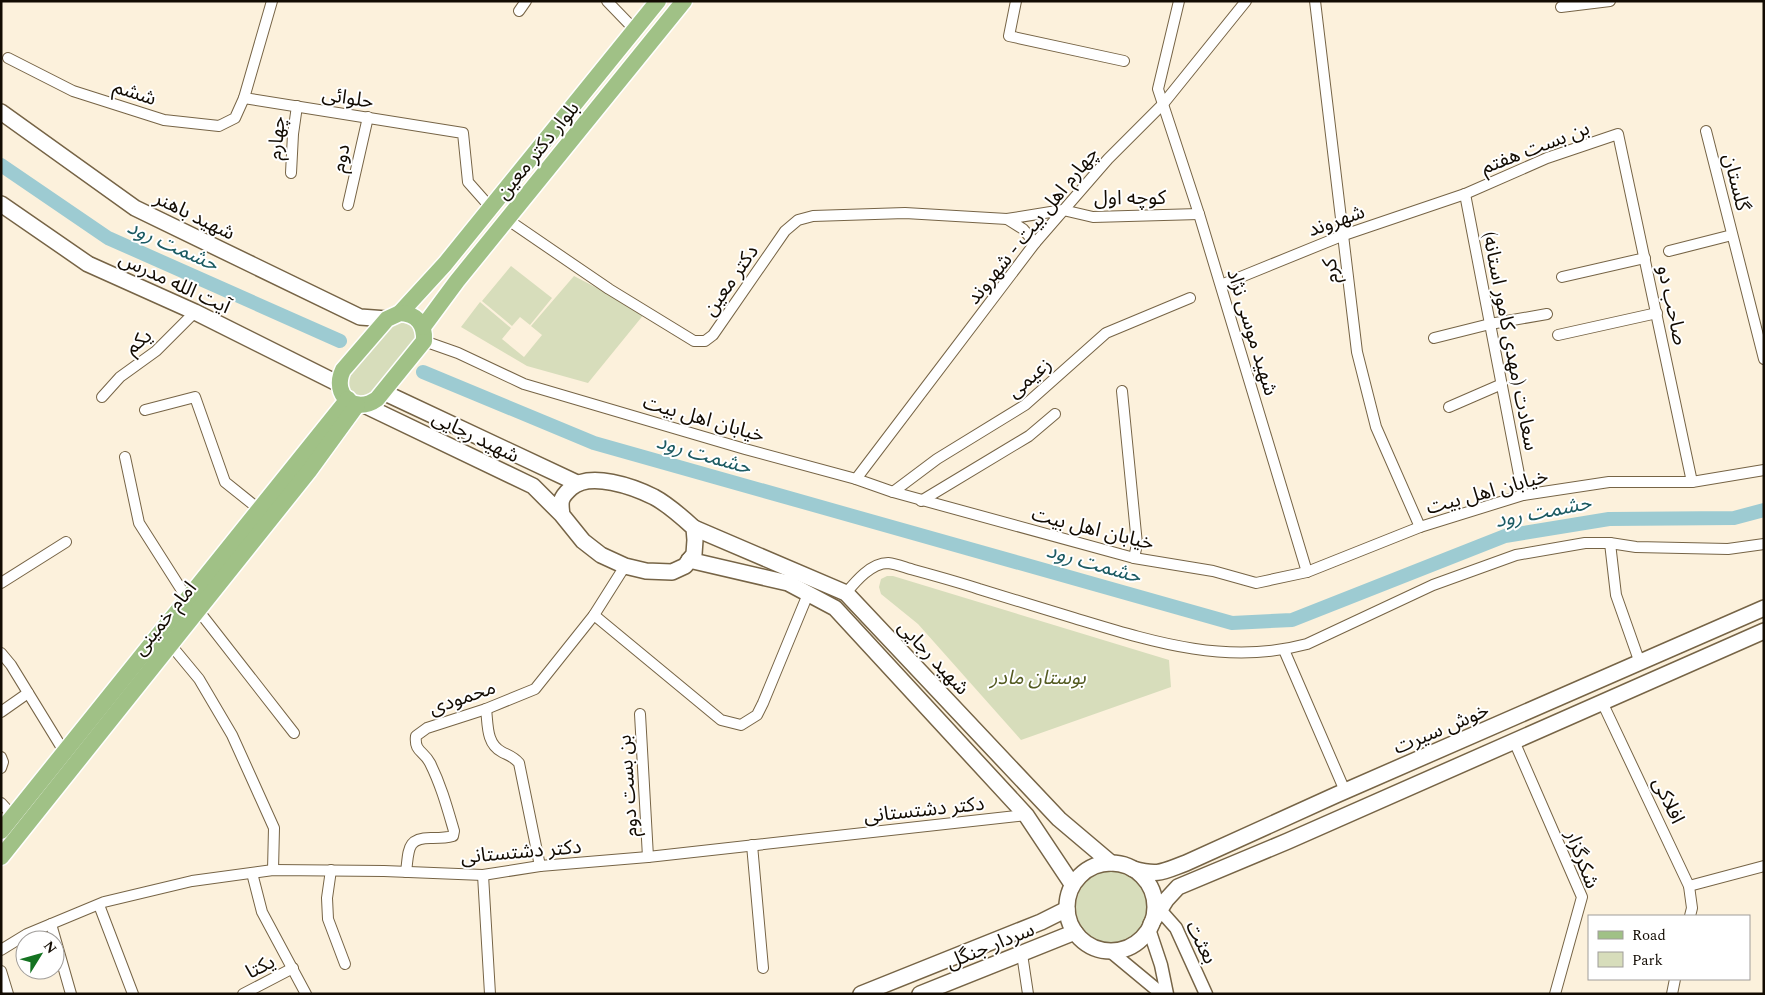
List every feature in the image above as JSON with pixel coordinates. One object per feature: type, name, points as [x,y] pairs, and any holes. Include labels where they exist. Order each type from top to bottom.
[{"type":"main road","name":"بلوار دکتر معین","points":[[339,384],[343,370],[445,264],[658,1]]},
{"type":"main road","name":"بلوار دکتر معین","points":[[356,403],[371,403],[383,392],[424,334],[457,281],[684,1]]},
{"type":"main road","name":"شهید باهنر","points":[[1,112],[135,208],[360,317],[394,316]]},
{"type":"main road","name":"آیت الله مدرس","points":[[1,204],[88,264],[195,312],[339,384]]},
{"type":"main road","points":[[394,316],[414,316],[424,334]]},
{"type":"main road","points":[[339,384],[344,398],[356,403]]},
{"type":"main road","name":"شهید رجایی","points":[[383,392],[577,483],[592,480],[630,487],[655,498],[694,528],[846,593],[1059,819],[1111,863]]},
{"type":"main road","name":"شهید رجایی","points":[[356,403],[533,486],[589,545],[601,555],[625,566],[646,571],[672,572],[685,566],[690,560],[788,583],[835,608],[1026,815],[1072,884]]},
{"type":"main road","name":"امام خمینی","points":[[1,857],[170,644],[193,605],[260,510],[356,403]]},
{"type":"main road","name":"امام خمینی","points":[[1,831],[65,753],[309,471],[356,403]]},
{"type":"main road","points":[[562,515],[560,504],[562,496],[577,483]]},
{"type":"main road","points":[[690,560],[694,554],[694,528]]},
{"type":"main road","name":"خوش سیرت","points":[[1133,869],[1152,874],[1163,872],[1764,608]]},
{"type":"main road","name":"خوش سیرت","points":[[1150,927],[1166,900],[1178,887],[1764,632]]},
{"type":"main road","points":[[1249,834],[1250,844],[1257,854]]},
{"type":"main road","points":[[1100,864],[1122,864],[1133,869],[1149,885],[1153,896],[1155,908],[1150,927],[1142,939],[1121,950],[1110,951],[1088,945],[1075,932],[1068,918],[1068,895],[1072,884],[1089,868],[1100,864]]},
{"type":"main road","points":[[861,994],[1041,922],[1067,909]]},
{"type":"main road","name":"سردار جنگل","points":[[920,994],[1075,932]]},
{"type":"street","points":[[244,98],[272,1]]},
{"type":"street","points":[[519,10],[526,1]]},
{"type":"street","points":[[607,1],[635,30]]},
{"type":"street","points":[[1016,1],[1009,36],[1124,61]]},
{"type":"street","name":"شهید موسی نژاد","points":[[1179,1],[1158,89],[1199,214],[1308,572]]},
{"type":"street","name":"چهارم اهل بیت - شهروند","points":[[856,479],[1035,243],[1108,159],[1163,104],[1246,1]]},
{"type":"street","name":"کرم","points":[[1315,1],[1357,352],[1376,427],[1420,526]]},
{"type":"street","points":[[1561,7],[1610,1]]},
{"type":"street","name":"ششم","points":[[8,58],[73,91],[164,120],[219,126],[235,118],[244,98]]},
{"type":"street","name":"حلوائی","points":[[244,98],[463,133],[468,182],[491,208]]},
{"type":"street","name":"چهارم","points":[[291,173],[297,106]]},
{"type":"street","name":"دوم","points":[[348,205],[368,117]]},
{"type":"street","name":"گلستان","points":[[1706,131],[1764,359]]},
{"type":"street","name":"بن بست هفتم","points":[[1465,194],[1547,158],[1618,134]]},
{"type":"street","name":"صاحب دو","points":[[1618,134],[1646,258],[1692,482]]},
{"type":"street","name":"شهروند","points":[[1221,285],[1344,235],[1465,194]]},
{"type":"street","name":"سعادت (مهدی کامور استانه)","points":[[1465,194],[1523,495]]},
{"type":"street","name":"دکتر معین","points":[[508,220],[610,289],[694,341],[705,341],[713,335],[785,231],[798,220],[812,216],[905,213],[1006,219],[1063,210]]},
{"type":"street","name":"کوچه اول","points":[[1063,210],[1093,217],[1199,214]]},
{"type":"street","points":[[1006,219],[1023,230],[1035,243]]},
{"type":"street","points":[[1669,251],[1732,234]]},
{"type":"street","points":[[1562,277],[1646,258]]},
{"type":"street","name":"زعیمی","points":[[893,492],[937,459],[1025,405],[1106,334],[1190,298]]},
{"type":"street","name":"یکم","points":[[102,397],[120,377],[156,351],[195,312]]},
{"type":"street","points":[[1558,335],[1657,313]]},
{"type":"street","points":[[1434,338],[1490,324],[1548,314]]},
{"type":"street","name":"خیابان اهل بیت","points":[[424,334],[458,353],[524,384],[745,449],[856,479],[893,492],[1134,558],[1213,571],[1256,583],[1308,572],[1420,526],[1523,495],[1609,482],[1692,482],[1764,470]]},
{"type":"street","points":[[1449,407],[1502,384]]},
{"type":"street","points":[[1122,391],[1137,544],[1134,558]]},
{"type":"street","points":[[145,410],[195,398],[225,482],[260,510]]},
{"type":"street","points":[[922,500],[1029,436],[1055,414]]},
{"type":"street","points":[[125,457],[139,523],[193,605],[294,733]]},
{"type":"street","points":[[1,583],[66,542]]},
{"type":"street","points":[[846,593],[855,582],[872,569],[877,566],[890,564],[960,583],[1131,636],[1184,649],[1232,653],[1284,650],[1307,644],[1433,585],[1516,555],[1585,544],[1610,543],[1636,547],[1728,549],[1764,544]]},
{"type":"street","points":[[1610,543],[1616,595],[1640,663]]},
{"type":"street","name":"محمودی","points":[[406,872],[410,848],[414,841],[419,838],[447,838],[453,836],[454,831],[440,783],[428,759],[415,744],[416,736],[427,728],[535,689],[594,616],[625,566]]},
{"type":"street","points":[[594,616],[721,720],[741,724],[757,715],[808,594]]},
{"type":"street","points":[[170,644],[199,679],[232,735],[274,828],[273,870]]},
{"type":"street","points":[[1284,650],[1345,791]]},
{"type":"street","points":[[1,653],[65,753]]},
{"type":"street","points":[[1,712],[28,693]]},
{"type":"street","name":"افلاکی","points":[[1602,702],[1689,886],[1692,908],[1690,915]]},
{"type":"street","points":[[486,708],[490,739],[495,747],[513,756],[519,763],[540,866]]},
{"type":"street","name":"بن بست دوم","points":[[640,714],[648,857]]},
{"type":"street","name":"شکرگزار","points":[[1514,741],[1582,897],[1555,994]]},
{"type":"street","points":[[1,757],[1,768]]},
{"type":"street","points":[[1,803],[13,816]]},
{"type":"street","name":"دکتر دشتستانی","points":[[1,950],[27,934],[99,905],[192,882],[273,870],[483,875],[540,866],[648,857],[1026,815]]},
{"type":"street","points":[[752,845],[763,968]]},
{"type":"street","points":[[1689,886],[1764,866]]},
{"type":"street","points":[[331,870],[327,898],[328,919],[345,964]]},
{"type":"street","points":[[252,873],[262,912],[306,994]]},
{"type":"street","points":[[483,875],[490,994]]},
{"type":"street","points":[[99,905],[133,994]]},
{"type":"street","name":"بعثت","points":[[1160,910],[1176,928],[1206,994]]},
{"type":"street","points":[[51,924],[71,994]]},
{"type":"street","points":[[1150,927],[1167,994]]},
{"type":"street","points":[[1110,951],[1162,994]]},
{"type":"street","points":[[1022,954],[1028,994]]},
{"type":"street","name":"یکتا","points":[[243,994],[292,968]]},
{"type":"street","points":[[1,971],[8,994]]},
{"type":"street","points":[[1672,994],[1675,980]]},
{"type":"green space","points":[[511,266],[552,298],[530,325],[520,317],[512,326],[482,301]]},
{"type":"green space","points":[[574,276],[645,313],[588,383],[527,366],[461,327],[480,302],[511,328],[502,339],[524,357],[542,335],[531,326]]},
{"type":"green space","points":[[402,319],[412,324],[418,337],[371,396],[359,398],[353,395],[347,387],[347,376],[391,325]]},
{"type":"green space","name":"بوستان مادر","points":[[893,576],[1169,660],[1171,687],[1021,740],[918,624],[881,594],[879,587],[881,579]]},
{"type":"green space","points":[[1105,871],[1119,871],[1138,881],[1148,900],[1148,914],[1138,933],[1119,943],[1105,943],[1086,933],[1076,914],[1076,900],[1086,881]]},
{"type":"waterway","name":"حشمت رود","points":[[1,165],[108,238],[340,341]]},
{"type":"waterway","name":"حشمت رود","points":[[423,372],[594,443],[1232,623],[1292,620],[1505,536],[1609,519],[1734,518],[1764,510]]}]
